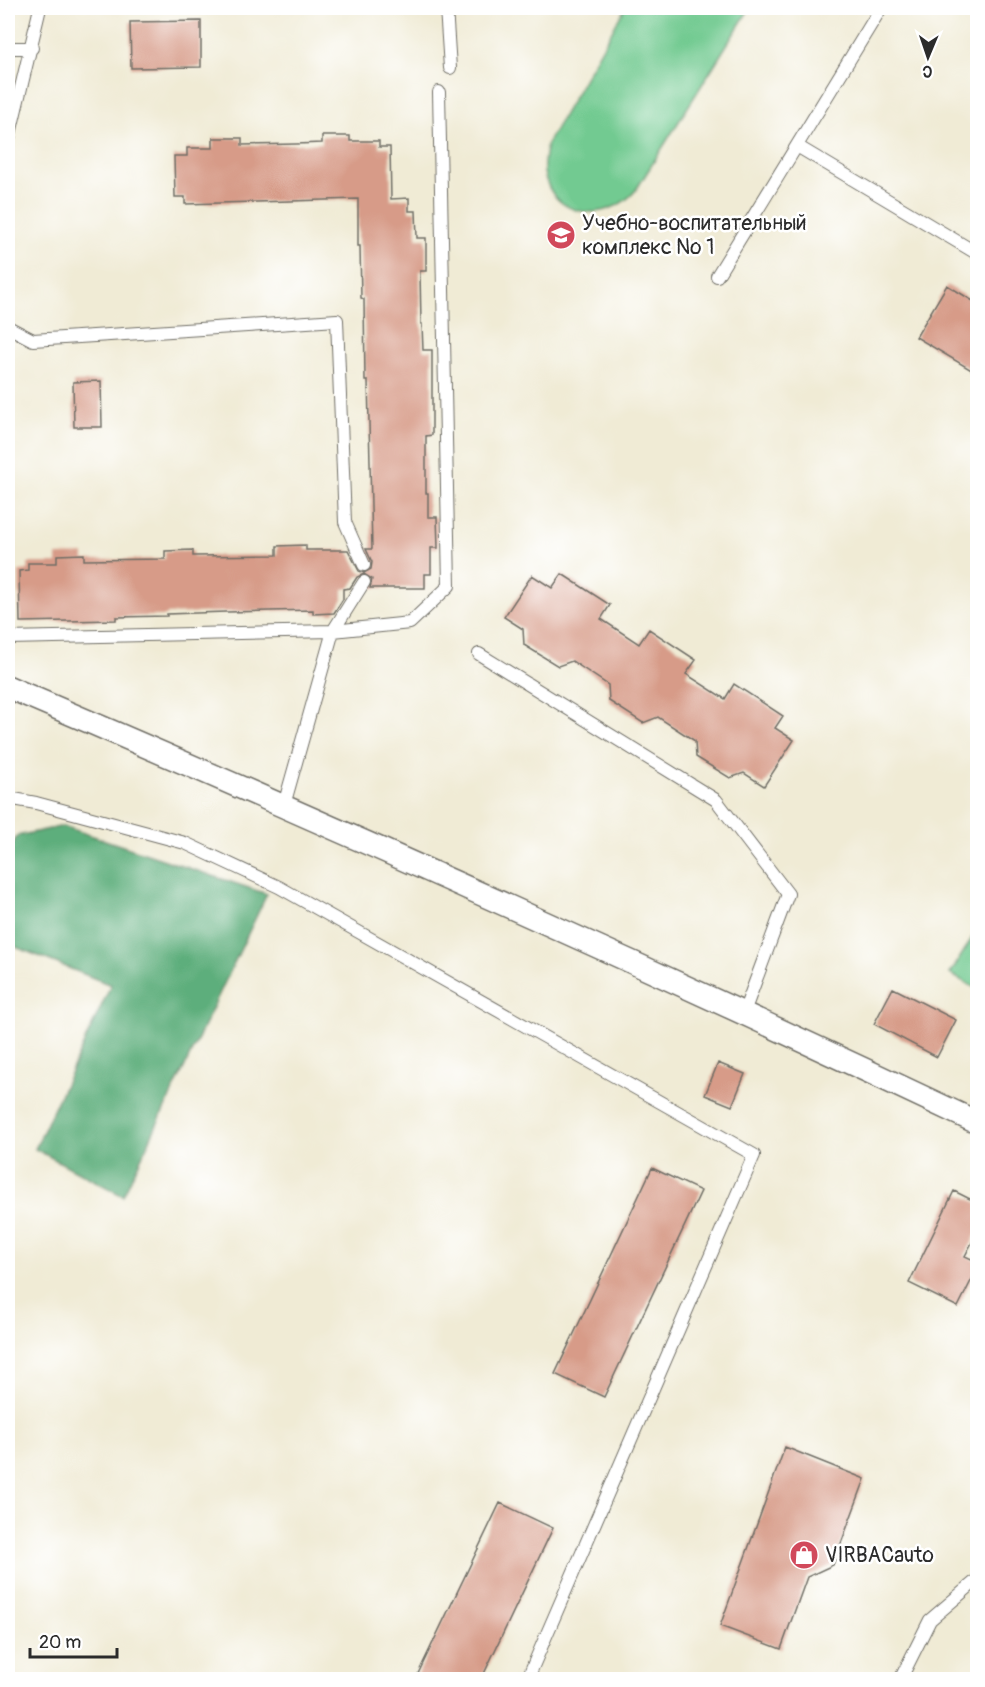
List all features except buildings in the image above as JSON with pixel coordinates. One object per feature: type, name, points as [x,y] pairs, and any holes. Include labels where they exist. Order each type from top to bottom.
[{"type":"street","points":[[8,687],[284,805],[744,1012],[978,1123]]},
{"type":"lane","points":[[8,142],[40,8]]},
{"type":"lane","points":[[446,8],[450,68]]},
{"type":"lane","points":[[717,276],[881,8]]},
{"type":"lane","points":[[8,48],[32,48]]},
{"type":"lane","points":[[8,639],[333,632],[410,623],[449,586],[439,92]]},
{"type":"lane","points":[[797,146],[978,254]]},
{"type":"lane","points":[[8,327],[33,340],[337,320],[345,522],[364,565]]},
{"type":"lane","points":[[284,805],[333,632],[364,582]]},
{"type":"lane","points":[[479,654],[716,800],[788,894],[744,1012]]},
{"type":"lane","points":[[8,798],[36,803],[185,843],[279,887],[754,1155],[528,1680]]},
{"type":"lane","points":[[900,1680],[930,1620],[978,1579]]},
{"type":"green space","points":[[625,8],[750,8],[636,190],[624,201],[611,208],[597,212],[582,211],[569,207],[549,188],[544,172],[544,158],[547,144]]},
{"type":"green space","points":[[63,826],[267,894],[123,1196],[35,1149],[111,985],[8,944],[8,855],[17,836]]},
{"type":"green space","points":[[977,930],[977,989],[950,974]]},
{"type":"place","name":"Учебно-воспитательный комплекс № 1","points":[[561,235]]},
{"type":"place","name":"VIRBACauto","points":[[804,1555]]}]
